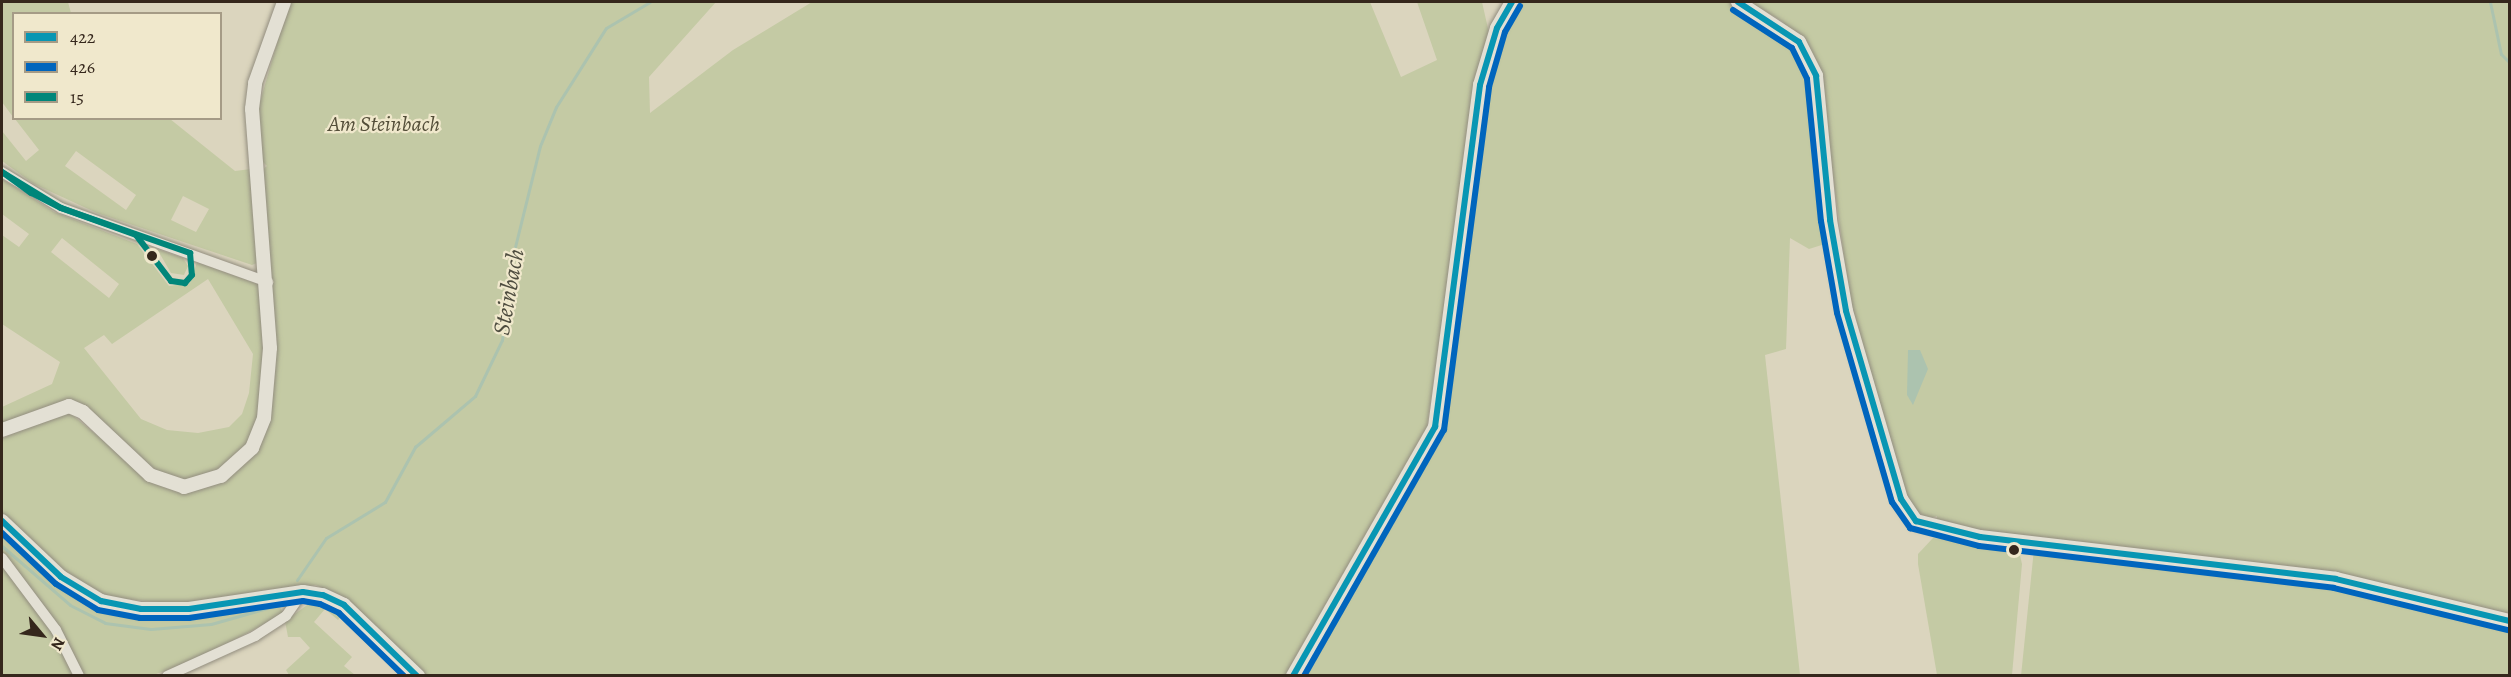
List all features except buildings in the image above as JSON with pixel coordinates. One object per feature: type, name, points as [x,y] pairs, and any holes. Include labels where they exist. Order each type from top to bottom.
[{"type":"street","points":[[2,430],[69,406],[83,412],[159,481],[184,487],[221,476],[248,453],[264,418],[270,364],[267,282],[252,109],[255,83],[284,2]]},
{"type":"street","points":[[1293,675],[1435,427],[1480,85],[1497,28],[1512,2]]},
{"type":"street","points":[[1738,2],[1799,42],[1815,76],[1830,220],[1846,311],[1901,499],[1916,521],[1980,537],[2336,579],[2510,621]]},
{"type":"street","points":[[2,172],[62,208],[267,282]]},
{"type":"street","points":[[2,521],[61,577],[101,601],[189,609],[303,592],[344,605],[418,675]]},
{"type":"street","points":[[2,558],[56,630],[79,675]]},
{"type":"street","points":[[167,675],[255,636],[286,616],[303,592]]},
{"type":"green space","points":[[2,2],[68,2],[71,12],[12,12],[12,116],[2,102]]},
{"type":"green space","name":"Am Steinbach","points":[[289,2],[716,2],[649,77],[650,113],[733,50],[812,2],[1370,2],[1401,77],[1437,60],[1417,2],[1482,2],[1489,33],[1475,84],[1426,433],[1287,675],[426,675],[348,602],[316,585],[192,605],[104,597],[84,588],[2,515],[2,439],[53,414],[71,414],[156,484],[174,490],[215,485],[253,456],[275,363],[262,170],[267,166],[260,159],[258,109]]},
{"type":"green space","points":[[1520,2],[1730,2],[1795,44],[1810,75],[1828,243],[1809,249],[1790,238],[1786,349],[1765,355],[1800,675],[1300,676],[1431,452],[1447,410],[1487,86],[1503,31]]},
{"type":"green space","points":[[1749,2],[2509,2],[2509,615],[2337,574],[1981,531],[1937,522],[1937,516],[1928,519],[1917,511],[1908,501],[1851,308],[1818,63],[1782,21]]},
{"type":"green space","points":[[16,120],[171,120],[235,171],[251,169],[259,262],[252,265],[97,213],[34,184],[2,161],[2,131],[26,161],[39,150]],"holes":[[[76,151],[136,195],[126,210],[65,166]],[[183,196],[209,209],[196,232],[171,220]]]},
{"type":"green space","points":[[2,179],[54,212],[137,244],[169,286],[190,283],[197,262],[260,285],[266,311],[259,415],[250,441],[231,464],[194,482],[162,478],[67,401],[2,426],[2,407],[52,384],[60,362],[2,324],[2,235],[19,247],[29,234],[2,214]],"holes":[[[62,238],[119,284],[109,298],[51,252]],[[208,279],[253,354],[249,393],[242,414],[229,427],[198,433],[167,430],[141,419],[84,348],[104,335],[112,344]]]},
{"type":"green space","points":[[157,249],[183,258],[188,266],[184,275],[171,273]]},
{"type":"green space","points":[[2,529],[58,582],[101,605],[277,599],[283,614],[192,662],[153,675],[2,675]]},
{"type":"green space","points":[[1933,538],[2018,547],[2022,564],[2012,675],[1937,675],[1918,564],[1918,554]]},
{"type":"green space","points":[[2034,549],[2335,584],[2509,628],[2509,675],[2021,676]]},
{"type":"green space","points":[[317,598],[344,612],[338,620],[325,609],[314,622],[352,657],[344,666],[355,675],[289,675],[286,670],[310,648],[300,637],[288,637],[285,621]]},
{"type":"shaded area","points":[[1908,350],[1920,350],[1928,369],[1913,405],[1907,395]]},
{"type":"waterway","name":"Steinbach","points":[[297,580],[326,538],[385,502],[415,447],[475,396],[502,340],[514,251],[540,146],[556,107],[606,28],[650,2]]},
{"type":"waterway","points":[[2490,2],[2501,54],[2510,63]]},
{"type":"waterway","name":"Steinbach","points":[[2,546],[70,605],[105,623],[151,629],[211,624],[274,606]]},
{"type":"transit line","name":"422","points":[[1293,676],[1435,427],[1480,85],[1497,28],[1512,2]]},
{"type":"transit line","name":"422","points":[[1738,2],[1799,42],[1816,76],[1830,220],[1846,311],[1901,499],[1916,521],[1980,537],[2336,579],[2510,621]]},
{"type":"transit line","name":"426","points":[[1304,676],[1444,430],[1489,87],[1505,32],[1520,6]]},
{"type":"transit line","name":"426","points":[[1733,10],[1792,48],[1807,79],[1821,221],[1837,313],[1892,502],[1910,528],[1979,546],[2334,588],[2508,630]]},
{"type":"transit line","name":"15","points":[[2,172],[61,208],[31,193],[2,172]]},
{"type":"transit line","name":"15","points":[[61,208],[190,253],[192,275],[185,283],[171,281],[136,235],[61,208]]},
{"type":"transit line","name":"422","points":[[2,521],[61,577],[101,601],[141,609],[189,609],[303,592],[323,595],[344,605],[417,676]]},
{"type":"transit line","name":"426","points":[[2,533],[56,584],[98,610],[140,618],[189,618],[303,601],[320,604],[339,613],[404,676]]}]
